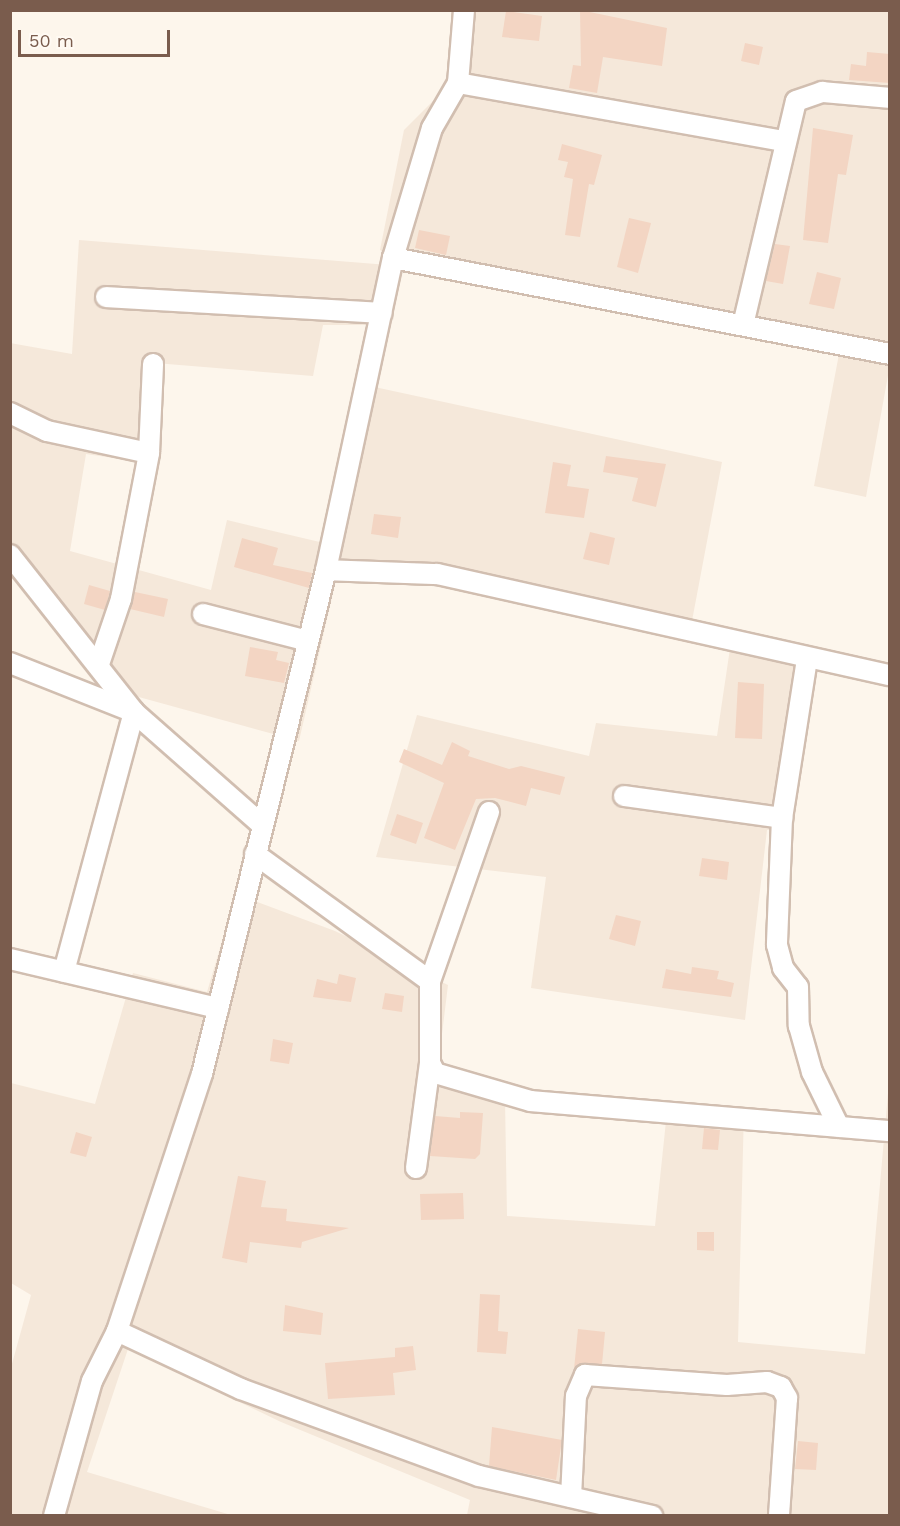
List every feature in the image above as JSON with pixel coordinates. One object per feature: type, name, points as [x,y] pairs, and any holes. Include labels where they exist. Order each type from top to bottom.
[{"type":"street","points":[[54,1515],[92,1381],[117,1331],[165,1198],[218,1008],[326,570],[393,258],[432,128],[458,83],[464,10]]},
{"type":"street","points":[[458,83],[784,141]]},
{"type":"street","points":[[743,325],[784,141],[796,101],[810,93],[890,98]]},
{"type":"street","points":[[393,258],[890,354]]},
{"type":"street","points":[[106,297],[382,313]]},
{"type":"street","points":[[99,664],[121,600],[149,453],[153,364]]},
{"type":"street","points":[[10,413],[47,431],[149,453]]},
{"type":"street","points":[[10,555],[99,664],[134,712],[262,825]]},
{"type":"street","points":[[326,570],[437,574],[807,659],[890,675]]},
{"type":"street","points":[[203,614],[308,641]]},
{"type":"street","points":[[807,659],[782,818],[778,957],[798,987],[803,1044],[839,1127]]},
{"type":"street","points":[[10,663],[134,712]]},
{"type":"street","points":[[64,972],[134,712]]},
{"type":"street","points":[[624,796],[782,818]]},
{"type":"street","points":[[416,1168],[430,1063],[430,981],[489,812]]},
{"type":"street","points":[[255,854],[430,981]]},
{"type":"street","points":[[10,959],[218,1008]]},
{"type":"street","points":[[430,1063],[441,1077],[531,1101],[890,1131]]},
{"type":"street","points":[[117,1331],[295,1409],[479,1476],[580,1504],[652,1515]]},
{"type":"street","points":[[580,1504],[576,1396],[585,1375],[727,1385],[767,1382],[781,1387],[787,1398],[779,1515]]},
{"type":"shaded area","points":[[462,11],[889,11],[889,370],[866,497],[814,486],[839,354],[424,273],[380,250],[404,130],[449,85]]},
{"type":"shaded area","points":[[79,240],[401,266],[390,325],[323,325],[313,376],[155,363],[141,462],[86,454],[70,551],[211,590],[227,520],[324,543],[356,383],[722,462],[688,642],[437,579],[336,580],[299,741],[117,691],[11,564],[10,343],[72,354]]},
{"type":"shaded area","points":[[732,635],[809,651],[782,830],[767,830],[745,1020],[531,988],[546,877],[376,857],[417,715],[589,756],[596,723],[717,736]]},
{"type":"shaded area","points":[[236,894],[335,931],[448,985],[436,1083],[505,1100],[507,1216],[655,1226],[668,1102],[744,1111],[738,1342],[865,1354],[889,1082],[889,1515],[467,1515],[470,1500],[281,1422],[128,1349],[87,1472],[231,1515],[11,1515],[10,1371],[31,1295],[11,1283],[11,1083],[95,1104],[133,973],[207,992]]},
{"type":"building","points":[[580,10],[667,28],[662,66],[603,57],[597,93],[569,88],[573,65],[581,66]]},
{"type":"building","points":[[506,11],[542,16],[539,41],[502,37]]},
{"type":"building","points":[[745,43],[763,47],[759,65],[741,61]]},
{"type":"building","points":[[867,52],[890,54],[890,83],[849,80],[851,64],[866,66]]},
{"type":"building","points":[[813,128],[853,135],[846,175],[838,174],[828,243],[803,240]]},
{"type":"building","points":[[562,144],[602,155],[594,185],[589,184],[580,237],[565,235],[573,179],[564,177],[568,162],[558,160]]},
{"type":"building","points":[[629,218],[651,223],[638,273],[617,267]]},
{"type":"building","points":[[419,230],[450,236],[446,255],[415,248]]},
{"type":"building","points":[[775,244],[790,246],[783,284],[766,281]]},
{"type":"building","points":[[817,272],[841,278],[834,309],[809,304]]},
{"type":"building","points":[[606,456],[666,464],[656,507],[632,501],[638,478],[603,472]]},
{"type":"building","points":[[553,462],[571,465],[567,486],[589,489],[584,518],[545,513]]},
{"type":"building","points":[[374,514],[401,517],[398,538],[371,534]]},
{"type":"building","points":[[590,532],[615,538],[609,565],[583,559]]},
{"type":"building","points":[[242,538],[278,548],[273,565],[312,573],[309,588],[234,567]]},
{"type":"building","points":[[89,585],[110,591],[105,610],[84,604]]},
{"type":"building","points":[[135,592],[168,599],[164,617],[130,609]]},
{"type":"building","points":[[250,647],[278,652],[276,660],[289,663],[284,683],[245,676]]},
{"type":"building","points":[[738,682],[764,684],[762,739],[735,738]]},
{"type":"building","points":[[452,742],[470,751],[468,756],[509,769],[521,766],[565,777],[560,795],[531,788],[526,806],[495,798],[476,799],[455,850],[424,838],[444,783],[399,762],[404,749],[442,765]]},
{"type":"building","points":[[397,814],[423,823],[416,844],[390,835]]},
{"type":"building","points":[[702,858],[729,862],[727,880],[699,876]]},
{"type":"building","points":[[616,915],[641,921],[635,946],[609,939]]},
{"type":"building","points":[[692,967],[719,971],[717,979],[734,983],[731,997],[662,988],[666,969],[691,974]]},
{"type":"building","points":[[339,974],[356,978],[351,1002],[313,997],[317,979],[337,984]]},
{"type":"building","points":[[385,993],[404,996],[402,1012],[382,1009]]},
{"type":"building","points":[[273,1039],[293,1043],[289,1064],[270,1061]]},
{"type":"building","points":[[460,1112],[483,1113],[480,1154],[475,1159],[430,1156],[435,1116],[460,1118]]},
{"type":"building","points":[[704,1128],[720,1130],[718,1150],[702,1149]]},
{"type":"building","points":[[76,1132],[92,1137],[86,1157],[70,1153]]},
{"type":"building","points":[[238,1176],[266,1181],[261,1207],[287,1209],[286,1221],[349,1228],[302,1242],[301,1248],[250,1242],[247,1263],[222,1258]]},
{"type":"building","points":[[463,1193],[464,1219],[421,1220],[420,1194]]},
{"type":"building","points":[[697,1232],[714,1232],[714,1251],[697,1250]]},
{"type":"building","points":[[480,1294],[500,1295],[498,1331],[508,1332],[506,1354],[477,1352]]},
{"type":"building","points":[[285,1305],[323,1313],[321,1335],[283,1331]]},
{"type":"building","points":[[578,1329],[605,1332],[602,1364],[574,1369]]},
{"type":"building","points":[[413,1346],[416,1370],[393,1373],[395,1395],[328,1399],[325,1363],[395,1357],[395,1348]]},
{"type":"building","points":[[492,1427],[562,1440],[556,1480],[489,1466]]},
{"type":"building","points":[[798,1441],[818,1443],[816,1470],[795,1469]]}]
